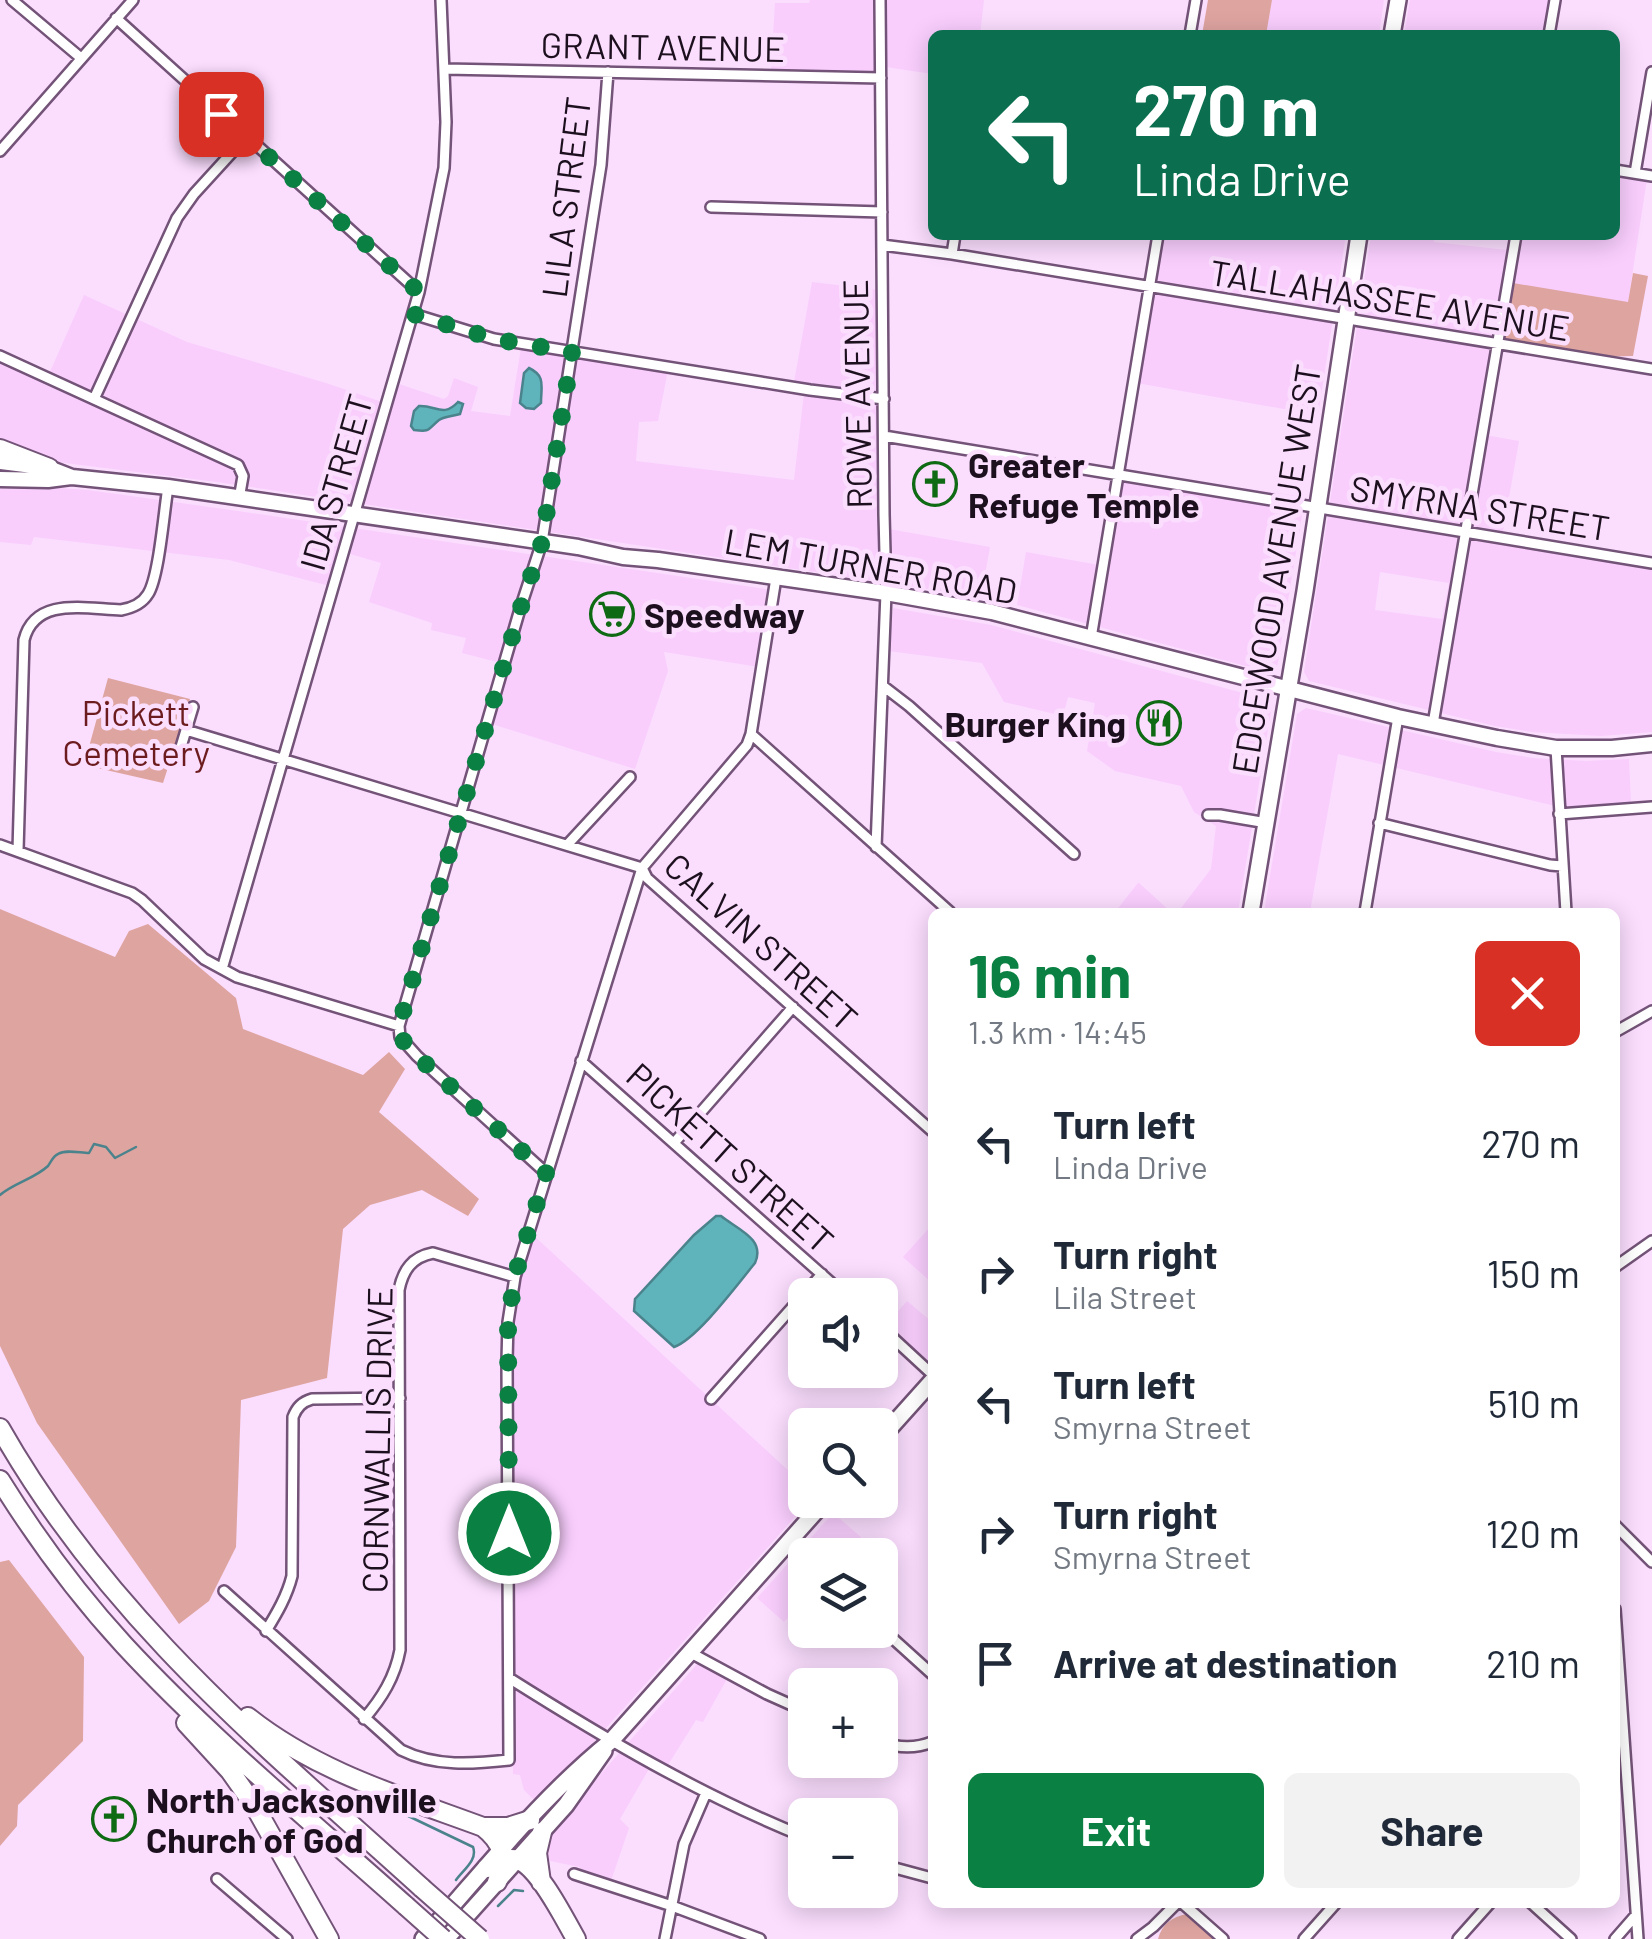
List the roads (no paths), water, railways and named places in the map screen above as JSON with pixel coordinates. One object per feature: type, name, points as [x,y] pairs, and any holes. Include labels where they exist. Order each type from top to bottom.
[{"type":"highway","points":[[0,450],[49,468]]},
{"type":"highway","points":[[0,1428],[60,1522],[121,1600],[211,1696],[480,1939]]},
{"type":"highway","points":[[0,1480],[148,1680],[242,1788],[329,1939]]},
{"type":"highway","points":[[121,1600],[244,1714],[294,1749],[346,1776],[483,1827],[496,1838],[501,1864],[525,1864],[542,1883],[576,1939]]},
{"type":"highway","points":[[110,1630],[195,1716],[444,1939]]},
{"type":"highway","points":[[483,1827],[536,1826],[542,1883]]},
{"type":"main road","points":[[1393,30],[1398,0]]},
{"type":"main road","name":"EDGEWOOD AVENUE WEST","points":[[1253,908],[1358,240]]},
{"type":"main road","points":[[0,462],[49,468],[72,476]]},
{"type":"main road","points":[[0,479],[72,476]]},
{"type":"main road","name":"LEM TURNER ROAD","points":[[72,476],[886,593],[992,612],[1398,717],[1556,748],[1652,744]]},
{"type":"main road","points":[[898,1419],[928,1386]]},
{"type":"main road","points":[[792,1538],[810,1518]]},
{"type":"main road","points":[[423,1939],[582,1784],[611,1741],[788,1543]]},
{"type":"main road","points":[[444,1939],[501,1864]]},
{"type":"street","points":[[12,0],[81,58]]},
{"type":"street","points":[[2,145],[133,0]]},
{"type":"street","name":"IDA STREET","points":[[222,969],[419,292],[444,168],[441,0]]},
{"type":"street","name":"ROWE AVENUE","points":[[876,846],[886,593],[880,0]]},
{"type":"street","points":[[1191,30],[1196,0]]},
{"type":"street","points":[[1549,30],[1555,0]]},
{"type":"street","points":[[116,18],[419,292]]},
{"type":"street","name":"GRANT AVENUE","points":[[444,69],[881,78]]},
{"type":"street","name":"LILA STREET","points":[[400,1032],[542,542],[600,165],[608,72]]},
{"type":"street","points":[[1636,173],[1652,72]]},
{"type":"street","points":[[94,400],[177,218],[246,137]]},
{"type":"street","points":[[1620,171],[1652,176]]},
{"type":"street","points":[[711,207],[882,212]]},
{"type":"street","points":[[952,254],[954,240]]},
{"type":"street","points":[[1091,638],[1157,240]]},
{"type":"street","points":[[1434,724],[1515,240]]},
{"type":"street","name":"TALLAHASSEE AVENUE","points":[[882,244],[1652,369]]},
{"type":"street","points":[[413,314],[483,336],[884,400]]},
{"type":"street","points":[[0,356],[238,465],[243,476],[239,499]]},
{"type":"street","name":"SMYRNA STREET","points":[[884,436],[1652,563]]},
{"type":"street","points":[[18,851],[26,632],[36,617],[51,609],[121,610],[145,598],[154,581],[168,488]]},
{"type":"street","points":[[224,1591],[401,1750],[423,1760],[510,1760],[507,1361],[515,1276],[642,868],[741,754],[751,734],[776,578]]},
{"type":"street","points":[[883,686],[1074,854]]},
{"type":"street","points":[[177,760],[193,707]]},
{"type":"street","points":[[1366,908],[1398,717]]},
{"type":"street","name":"CALVIN STREET","points":[[186,730],[642,868],[647,878],[928,1127]]},
{"type":"street","points":[[751,734],[946,908]]},
{"type":"street","points":[[1556,748],[1566,908]]},
{"type":"street","points":[[568,844],[630,777]]},
{"type":"street","points":[[1558,814],[1652,808]]},
{"type":"street","points":[[1208,816],[1267,824]]},
{"type":"street","points":[[1380,823],[1562,866]]},
{"type":"street","points":[[0,845],[132,893],[204,959],[222,969],[400,1032],[417,1056],[546,1173]]},
{"type":"street","points":[[674,1142],[793,1007]]},
{"type":"street","points":[[1620,1029],[1652,1011]]},
{"type":"street","name":"PICKETT STREET","points":[[581,1060],[826,1278]]},
{"type":"street","points":[[1620,1263],[1652,1241]]},
{"type":"street","name":"CORNWALLIS DRIVE","points":[[364,1719],[388,1686],[400,1650],[402,1275],[422,1255],[433,1254],[515,1276]]},
{"type":"street","points":[[711,1398],[822,1274]]},
{"type":"street","points":[[898,1343],[928,1370]]},
{"type":"street","points":[[266,1631],[292,1576],[293,1417],[300,1405],[312,1399],[400,1398]]},
{"type":"street","points":[[1620,1530],[1652,1562]]},
{"type":"street","points":[[898,1643],[928,1670]]},
{"type":"street","points":[[691,1652],[788,1703]]},
{"type":"street","points":[[509,1678],[706,1793],[788,1829]]},
{"type":"street","points":[[1620,1732],[1638,1939]]},
{"type":"street","points":[[898,1746],[928,1744]]},
{"type":"street","points":[[1620,1762],[1625,1756]]},
{"type":"street","points":[[665,1939],[684,1844],[706,1793]]},
{"type":"street","points":[[898,1870],[928,1877]]},
{"type":"street","points":[[574,1874],[760,1939]]},
{"type":"street","points":[[218,1879],[287,1939]]},
{"type":"street","points":[[1137,1939],[1150,1935],[1175,1908]]},
{"type":"street","points":[[1187,1908],[1223,1939]]},
{"type":"street","points":[[1304,1939],[1332,1908]]},
{"type":"street","points":[[1458,1939],[1486,1908]]},
{"type":"street","points":[[1537,1908],[1571,1939]]},
{"type":"street","points":[[1615,1939],[1636,1916]]},
{"type":"street","points":[[267,1939],[276,1929]]},
{"type":"waterway","points":[[0,1195],[48,1166],[61,1153],[89,1153],[94,1144],[106,1147],[115,1158],[136,1147]]},
{"type":"waterway","points":[[379,1802],[473,1847],[472,1861],[456,1880]]},
{"type":"waterway","points":[[498,1906],[514,1890],[523,1891]]},
{"type":"place","name":"Greater Refuge Temple","points":[[935,484]]},
{"type":"place","name":"Speedway","points":[[612,614]]},
{"type":"place","name":"Burger King","points":[[1159,723]]},
{"type":"place","name":"North Jacksonville Church of God","points":[[114,1819]]},
{"type":"park label","name":"Pickett Cemetery","points":[[136,732]]}]
